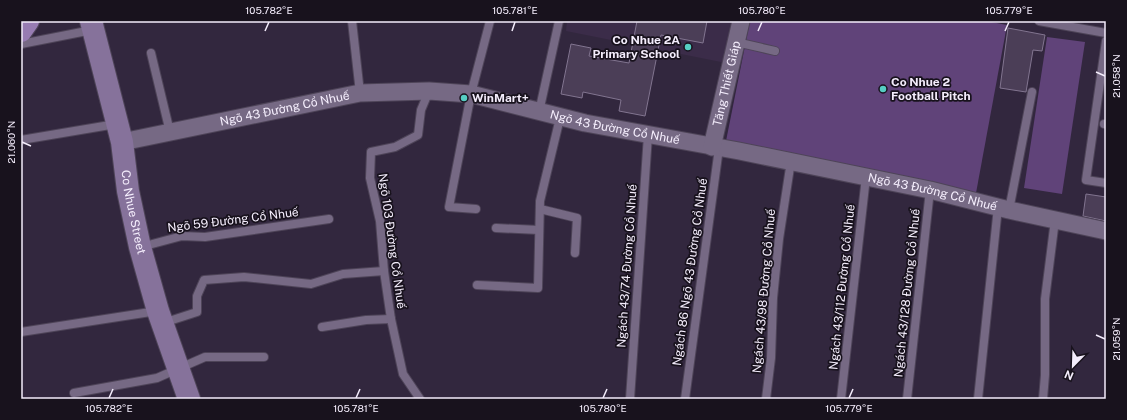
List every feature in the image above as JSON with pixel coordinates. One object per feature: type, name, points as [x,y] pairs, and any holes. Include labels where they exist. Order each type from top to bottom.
[{"type":"main road","points":[[21,31],[28,21]]},
{"type":"main road","name":"Co Nhue Street","points":[[92,26],[120,133],[128,191],[140,247],[160,317],[189,399]]},
{"type":"street","name":"Tăng Thiết Giáp","points":[[716,147],[741,21]]},
{"type":"street","name":"Ngõ 43 Đường Cổ Nhuế","points":[[120,133],[170,132],[360,93],[429,91],[471,94],[560,118],[791,161],[930,190],[1004,209],[1106,231]]},
{"type":"lane","points":[[352,21],[360,93]]},
{"type":"lane","points":[[476,209],[449,206],[471,94],[490,21]]},
{"type":"lane","points":[[539,113],[559,21]]},
{"type":"lane","points":[[1039,21],[1106,33]]},
{"type":"lane","points":[[21,44],[92,26]]},
{"type":"lane","points":[[1106,41],[1086,180],[1106,184]]},
{"type":"lane","points":[[736,42],[775,51]]},
{"type":"lane","points":[[150,53],[170,132]]},
{"type":"lane","name":"Ngõ 103 Đường Cổ Nhuế","points":[[420,399],[403,374],[391,319],[384,271],[380,221],[370,178],[371,152],[395,146],[418,135],[421,110],[429,91]]},
{"type":"lane","points":[[978,399],[1004,209],[1032,92]]},
{"type":"lane","points":[[478,285],[538,288],[540,201],[560,118]]},
{"type":"lane","points":[[21,140],[120,133]]},
{"type":"lane","name":"Ngách 43/74 Đường Cổ Nhuế","points":[[630,399],[648,135]]},
{"type":"lane","name":"Ngách 86 Ngõ 43 Đường Cổ Nhuế","points":[[685,399],[716,147]]},
{"type":"lane","name":"Ngách 43/98 Đường Cổ Nhuế","points":[[766,399],[771,358],[779,239],[791,161]]},
{"type":"lane","name":"Ngách 43/112 Đường Cổ Nhuế","points":[[841,399],[866,177]]},
{"type":"lane","name":"Ngách 43/128 Đường Cổ Nhuế","points":[[908,399],[930,190]]},
{"type":"lane","points":[[540,209],[577,218],[575,253]]},
{"type":"lane","name":"Ngõ 59 Đường Cổ Nhuế","points":[[140,247],[182,236],[205,237],[329,220]]},
{"type":"lane","points":[[1043,399],[1045,375],[1045,298],[1055,220]]},
{"type":"lane","points":[[496,228],[539,230]]},
{"type":"lane","points":[[21,332],[197,312],[197,296],[204,280],[244,277],[311,284],[343,274],[384,271]]},
{"type":"lane","points":[[322,327],[366,320],[391,319]]},
{"type":"lane","points":[[74,393],[157,378],[205,357],[264,357]]},
{"type":"shaded area","name":"Co Nhue 2A Primary School","points":[[567,21],[734,21],[726,63],[566,31]]},
{"type":"shaded area","name":"Co Nhue 2 Football Pitch","points":[[750,21],[986,21],[1007,25],[976,193],[726,141]]},
{"type":"shaded area","points":[[1047,37],[1085,42],[1062,194],[1024,188]]},
{"type":"building","points":[[637,21],[707,21],[703,43],[661,35],[645,116],[619,111],[621,100],[583,92],[582,98],[561,94],[571,44],[591,48],[589,56],[629,63]]},
{"type":"building","points":[[1008,28],[1045,35],[1042,51],[1033,50],[1026,92],[1000,88]]},
{"type":"building","points":[[1086,194],[1106,197],[1106,221],[1083,216]]},
{"type":"place","name":"Co Nhue 2A Primary School","points":[[688,47]]},
{"type":"place","name":"Co Nhue 2 Football Pitch","points":[[883,89]]},
{"type":"place","name":"WinMart+","points":[[464,98]]}]
